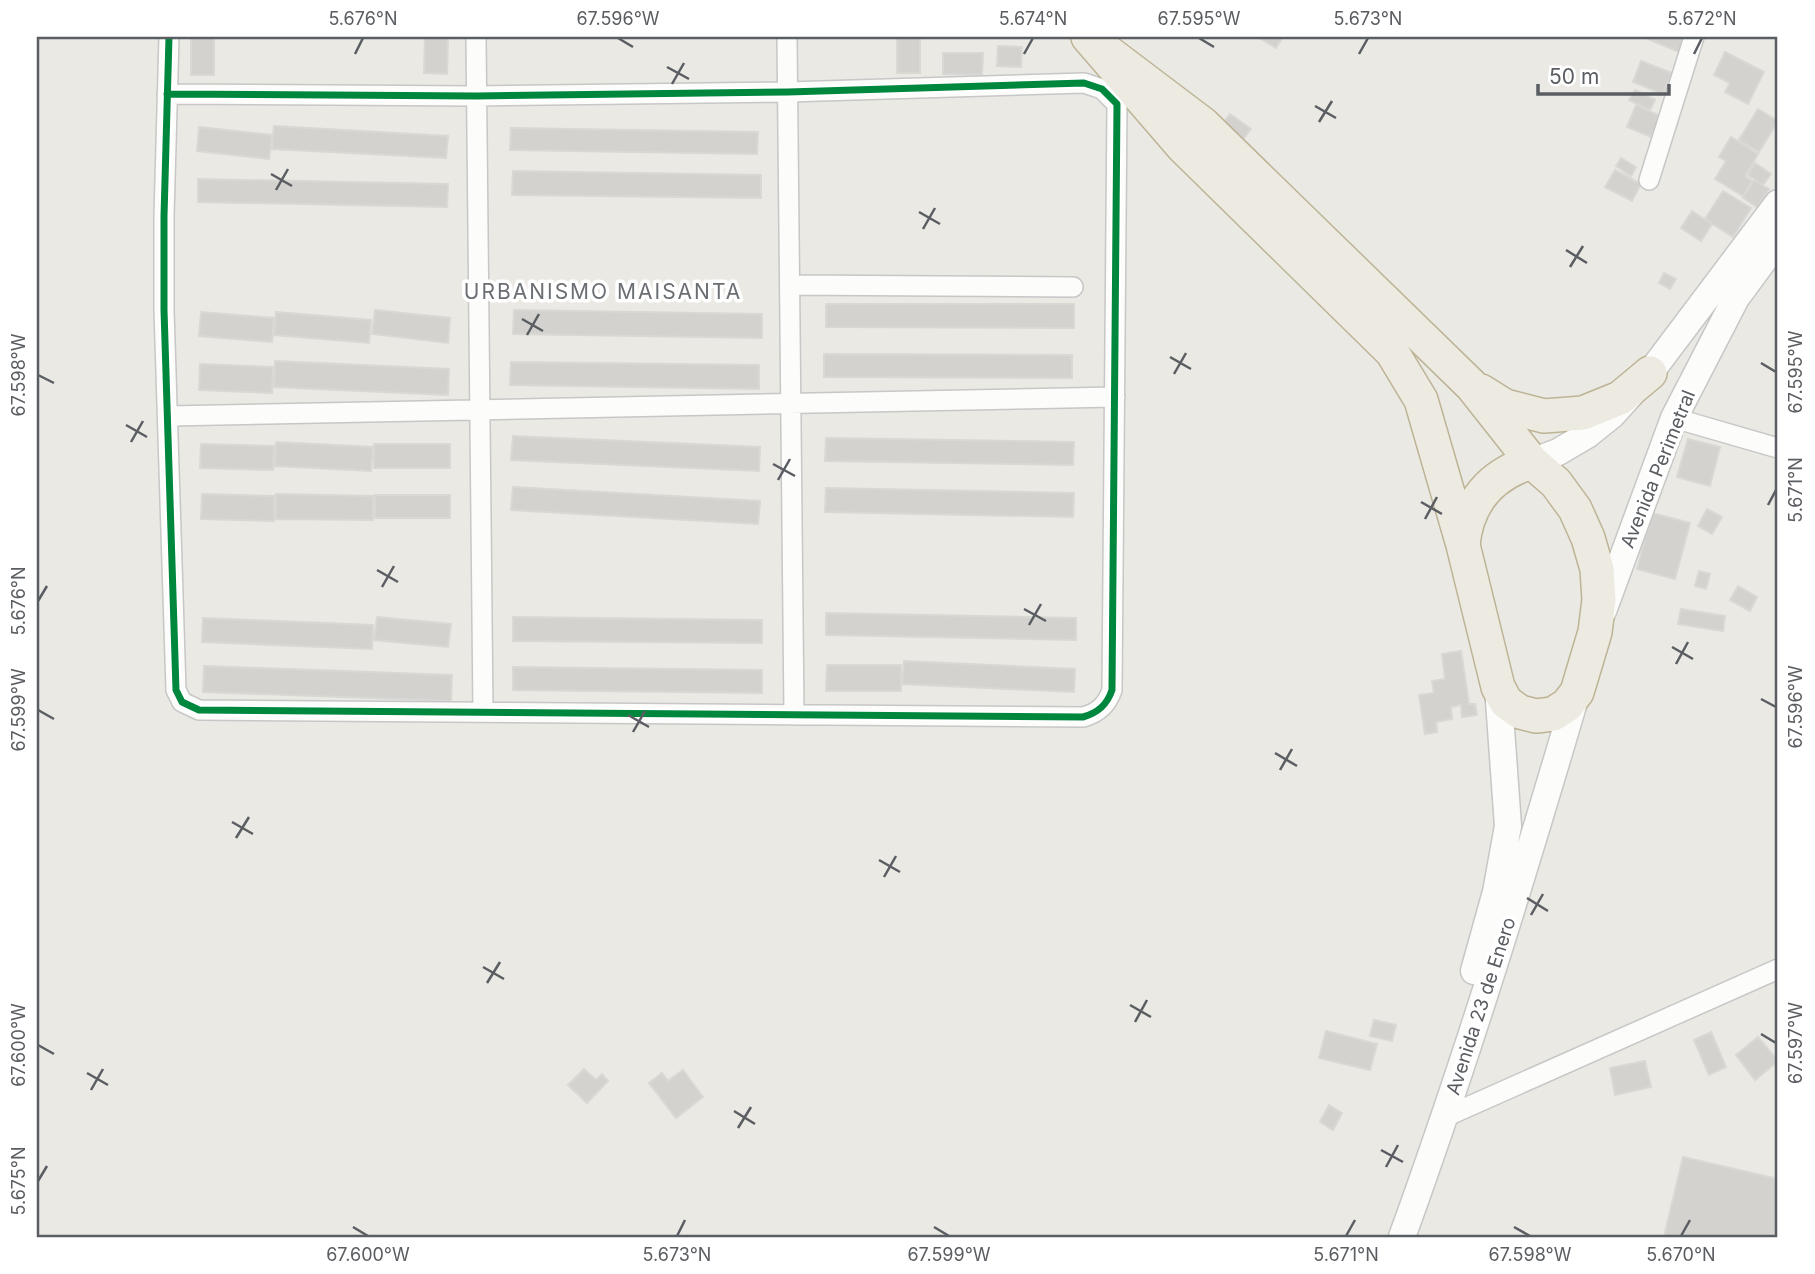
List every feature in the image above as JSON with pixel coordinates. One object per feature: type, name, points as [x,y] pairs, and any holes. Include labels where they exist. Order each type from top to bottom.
[{"type":"highway","points":[[1088,37],[1203,124],[1472,386],[1532,462],[1575,509],[1588,538],[1597,569],[1599,600],[1595,632],[1577,692],[1567,705],[1553,714],[1536,716],[1520,712],[1506,702],[1498,687],[1463,545],[1421,400],[1392,352],[1183,147],[1088,37]]},
{"type":"highway","points":[[1472,386],[1505,406],[1544,416],[1583,413],[1620,398],[1650,373]]},
{"type":"highway","points":[[1463,545],[1469,517],[1483,491],[1505,472],[1532,462]]},
{"type":"main road","points":[[1532,462],[1558,452],[1587,435],[1612,415],[1650,373],[1708,299],[1778,203]]},
{"type":"main road","name":"Avenida Perimetral","points":[[1595,632],[1674,418],[1736,298],[1778,241]]},
{"type":"main road","name":"Avenida 23 de Enero","points":[[1382,1237],[1426,1118],[1471,983],[1504,853],[1508,799],[1498,687]]},
{"type":"main road","name":"Avenida 23 de Enero","points":[[1402,1237],[1445,1117],[1529,857],[1577,692]]},
{"type":"street","points":[[167,94],[476,96],[788,92],[1084,83],[1093,85],[1111,96],[1118,104],[1112,690],[1105,705],[1083,717],[199,710],[183,702],[176,690],[164,230],[167,94],[169,37]]},
{"type":"street","points":[[476,37],[483,712]]},
{"type":"street","points":[[787,37],[794,715]]},
{"type":"street","points":[[1649,180],[1694,37]]},
{"type":"street","points":[[790,285],[1073,287]]},
{"type":"street","points":[[169,416],[1115,397]]},
{"type":"street","points":[[1674,418],[1778,448]]},
{"type":"street","points":[[1445,1117],[1778,969]]},
{"type":"building","points":[[191,37],[214,37],[214,75],[191,75]]},
{"type":"building","points":[[425,37],[448,37],[447,74],[424,73]]},
{"type":"building","points":[[897,37],[920,37],[920,73],[897,73]]},
{"type":"building","points":[[1258,37],[1283,37],[1276,48]]},
{"type":"building","points":[[1685,37],[1679,52],[1648,39]]},
{"type":"building","points":[[998,46],[1022,47],[1021,67],[997,66]]},
{"type":"building","points":[[1725,52],[1764,72],[1748,104],[1725,92],[1730,83],[1714,75]]},
{"type":"building","points":[[943,53],[983,53],[982,75],[943,74]]},
{"type":"building","points":[[1641,61],[1672,73],[1663,94],[1633,82]]},
{"type":"building","points":[[1635,90],[1655,100],[1650,110],[1629,100]]},
{"type":"building","points":[[1636,105],[1660,116],[1651,137],[1627,127]]},
{"type":"building","points":[[1758,109],[1778,121],[1759,152],[1739,140]]},
{"type":"building","points":[[1230,114],[1251,129],[1241,142],[1220,127]]},
{"type":"building","points":[[274,126],[448,136],[446,158],[272,149]]},
{"type":"building","points":[[199,127],[272,135],[269,159],[197,151]]},
{"type":"building","points":[[511,128],[758,132],[757,154],[510,150]]},
{"type":"building","points":[[1731,137],[1758,154],[1745,176],[1752,181],[1743,196],[1715,179],[1726,161],[1719,157]]},
{"type":"building","points":[[1621,158],[1636,167],[1631,176],[1616,166]]},
{"type":"building","points":[[1755,163],[1771,174],[1763,185],[1748,175]]},
{"type":"building","points":[[1615,170],[1641,184],[1632,201],[1605,187]]},
{"type":"building","points":[[513,171],[761,175],[761,198],[512,195]]},
{"type":"building","points":[[198,179],[448,184],[447,207],[198,202]]},
{"type":"building","points":[[1754,180],[1769,189],[1757,207],[1743,198]]},
{"type":"building","points":[[1723,191],[1751,208],[1733,237],[1705,219]]},
{"type":"building","points":[[1692,211],[1712,224],[1701,241],[1681,228]]},
{"type":"building","points":[[1664,273],[1676,279],[1670,289],[1659,283]]},
{"type":"building","points":[[826,304],[1074,304],[1074,328],[826,327]]},
{"type":"building","points":[[375,310],[450,318],[448,343],[372,334]]},
{"type":"building","points":[[514,310],[762,314],[762,338],[513,334]]},
{"type":"building","points":[[201,312],[274,318],[272,342],[199,336]]},
{"type":"building","points":[[276,312],[371,320],[369,343],[274,335]]},
{"type":"building","points":[[824,354],[1072,355],[1072,378],[824,377]]},
{"type":"building","points":[[275,361],[449,369],[448,395],[274,387]]},
{"type":"building","points":[[511,362],[759,365],[759,389],[510,385]]},
{"type":"building","points":[[200,364],[273,367],[272,393],[199,390]]},
{"type":"building","points":[[513,436],[760,447],[759,471],[511,460]]},
{"type":"building","points":[[826,438],[1074,442],[1073,465],[825,461]]},
{"type":"building","points":[[1688,439],[1720,447],[1710,486],[1677,477]]},
{"type":"building","points":[[276,442],[373,447],[371,471],[275,466]]},
{"type":"building","points":[[201,444],[274,446],[273,470],[200,468]]},
{"type":"building","points":[[374,444],[450,444],[450,468],[374,468]]},
{"type":"building","points":[[513,487],[760,501],[758,524],[511,510]]},
{"type":"building","points":[[826,488],[1074,493],[1073,517],[825,512]]},
{"type":"building","points":[[202,494],[274,496],[274,521],[201,519]]},
{"type":"building","points":[[276,494],[373,496],[373,520],[276,519]]},
{"type":"building","points":[[375,495],[450,495],[450,518],[375,518]]},
{"type":"building","points":[[1707,509],[1722,517],[1712,534],[1698,526]]},
{"type":"building","points":[[1652,513],[1690,523],[1675,579],[1637,569]]},
{"type":"building","points":[[1699,571],[1710,574],[1706,589],[1695,586]]},
{"type":"building","points":[[1738,586],[1757,597],[1750,611],[1730,600]]},
{"type":"building","points":[[1681,609],[1725,616],[1723,631],[1678,624]]},
{"type":"building","points":[[826,613],[1076,618],[1076,640],[826,635]]},
{"type":"building","points":[[377,617],[451,624],[448,647],[374,640]]},
{"type":"building","points":[[513,617],[762,620],[762,643],[513,641]]},
{"type":"building","points":[[203,618],[373,625],[372,649],[202,642]]},
{"type":"building","points":[[1461,651],[1469,704],[1475,704],[1477,715],[1462,717],[1461,705],[1451,707],[1452,719],[1436,722],[1437,732],[1425,734],[1419,695],[1434,693],[1432,681],[1445,679],[1442,654]]},
{"type":"building","points":[[904,661],[1075,669],[1074,692],[902,684]]},
{"type":"building","points":[[827,665],[901,665],[901,691],[826,691]]},
{"type":"building","points":[[204,666],[452,675],[451,701],[203,692]]},
{"type":"building","points":[[513,667],[762,670],[762,693],[513,690]]},
{"type":"building","points":[[1374,1020],[1396,1025],[1392,1041],[1370,1036]]},
{"type":"building","points":[[1326,1031],[1377,1044],[1370,1070],[1319,1058]]},
{"type":"building","points":[[1711,1032],[1726,1067],[1709,1075],[1694,1040]]},
{"type":"building","points":[[1758,1037],[1778,1061],[1755,1080],[1736,1055]]},
{"type":"building","points":[[1645,1061],[1651,1087],[1615,1095],[1610,1068]]},
{"type":"building","points":[[584,1069],[596,1080],[602,1074],[608,1081],[587,1103],[568,1085]]},
{"type":"building","points":[[683,1070],[703,1097],[676,1118],[649,1083],[662,1073],[668,1081]]},
{"type":"building","points":[[1329,1105],[1342,1113],[1333,1130],[1320,1122]]},
{"type":"building","points":[[1683,1157],[1778,1179],[1778,1237],[1664,1237]]},
{"type":"cycle path","points":[[167,94],[476,96],[788,92],[1084,83],[1102,89],[1117,104],[1112,690],[1105,704],[1083,717],[199,710],[182,702],[176,690],[164,310],[164,216],[169,37]]},
{"type":"district","name":"URBANISMO MAISANTA","points":[[603,291]]}]
